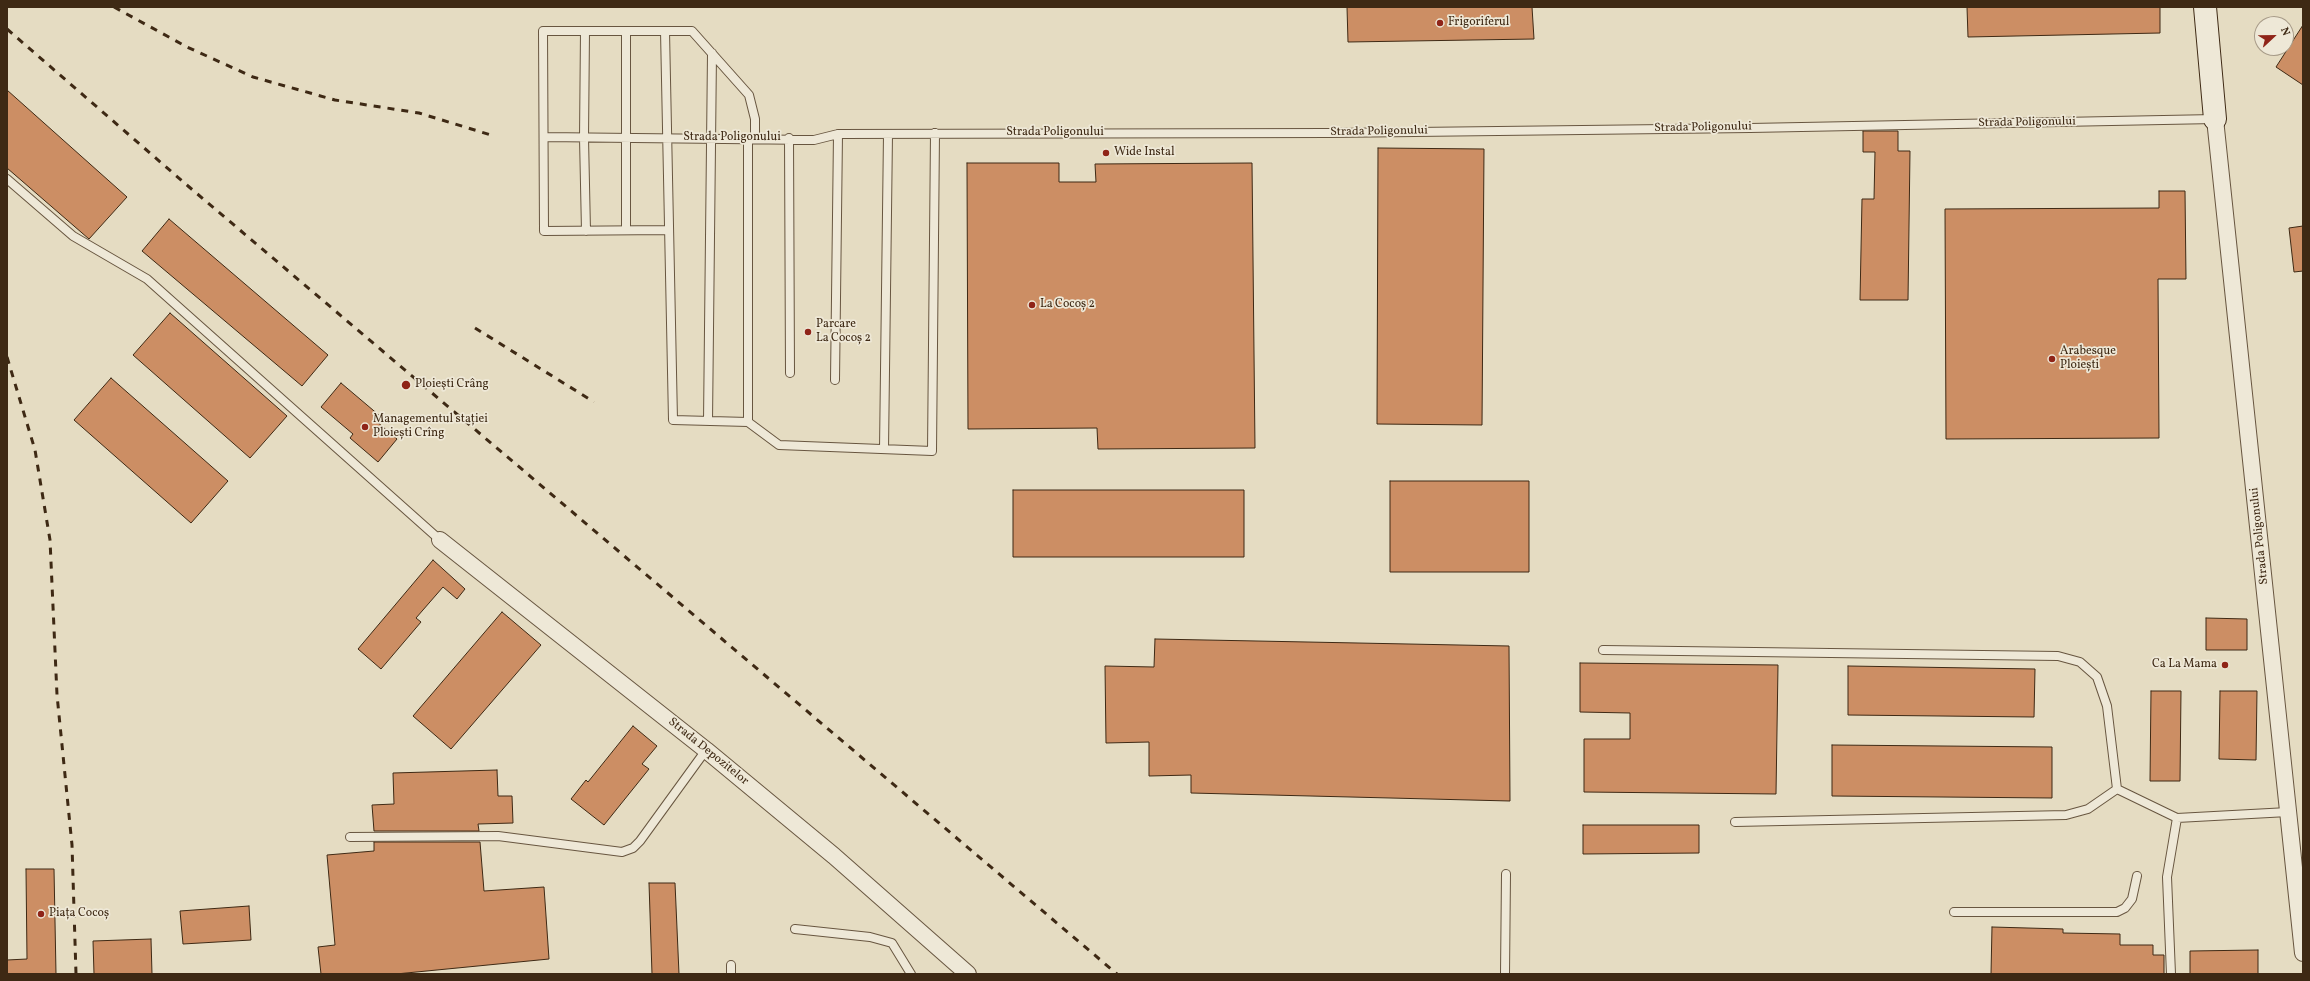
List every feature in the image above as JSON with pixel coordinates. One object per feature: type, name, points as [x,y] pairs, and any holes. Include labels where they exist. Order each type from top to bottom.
[{"type":"street","name":"Strada Poligonului","points":[[2205,7],[2215,119],[2303,953]]},
{"type":"street","name":"Strada Depozitelor","points":[[440,540],[706,750],[834,856],[968,974]]},
{"type":"lane","points":[[669,230],[544,231],[543,31],[692,31],[749,96],[755,119],[752,138],[748,422]]},
{"type":"lane","points":[[585,31],[584,138],[586,231]]},
{"type":"lane","points":[[626,31],[626,230]]},
{"type":"lane","points":[[665,31],[673,420],[748,422],[780,445],[932,451],[935,133]]},
{"type":"lane","points":[[708,421],[712,53]]},
{"type":"lane","name":"Strada Poligonului","points":[[544,137],[789,138],[814,140],[838,134],[1370,132],[2215,119]]},
{"type":"lane","points":[[835,380],[838,134]]},
{"type":"lane","points":[[884,449],[888,134]]},
{"type":"lane","points":[[789,138],[790,373]]},
{"type":"lane","points":[[7,179],[73,236],[147,279],[440,540]]},
{"type":"lane","points":[[1603,650],[2058,656],[2080,662],[2097,677],[2107,706],[2117,789]]},
{"type":"lane","points":[[350,838],[498,836],[622,852],[633,848],[640,841],[706,750]]},
{"type":"lane","points":[[2117,789],[2177,818],[2288,812]]},
{"type":"lane","points":[[1735,822],[2066,815],[2088,809],[2117,789]]},
{"type":"lane","points":[[2171,974],[2167,877],[2177,818]]},
{"type":"lane","points":[[1505,974],[1506,874]]},
{"type":"lane","points":[[1954,912],[2117,912],[2125,908],[2132,899],[2137,876]]},
{"type":"lane","points":[[794,929],[870,937],[892,943],[911,974]]},
{"type":"lane","points":[[731,965],[731,974]]},
{"type":"building","name":"Frigoriferul","points":[[1347,7],[1532,7],[1534,39],[1348,42]]},
{"type":"building","points":[[1967,7],[2160,7],[2160,33],[1968,37]]},
{"type":"building","points":[[2303,25],[2303,85],[2276,67],[2283,56],[2294,56],[2294,39]]},
{"type":"building","points":[[7,90],[127,197],[89,239],[7,168]]},
{"type":"building","points":[[1863,131],[1898,131],[1898,151],[1910,151],[1908,300],[1860,300],[1862,199],[1874,199],[1875,152],[1863,152]]},
{"type":"building","points":[[1378,148],[1484,149],[1482,425],[1377,424]]},
{"type":"building","points":[[967,163],[1059,163],[1059,182],[1096,182],[1095,164],[1252,163],[1255,448],[1098,449],[1097,428],[968,429]]},
{"type":"building","name":"Arabesque Ploiești","points":[[2159,191],[2185,191],[2186,279],[2158,279],[2159,438],[1946,439],[1945,209],[2159,208]]},
{"type":"building","points":[[169,219],[328,355],[302,386],[142,251]]},
{"type":"building","points":[[2303,226],[2303,271],[2294,272],[2289,228]]},
{"type":"building","points":[[170,313],[287,416],[250,458],[133,355]]},
{"type":"building","points":[[111,378],[228,481],[191,523],[74,420]]},
{"type":"building","name":"Managementul stației Ploiești Crîng","points":[[341,383],[380,416],[376,421],[397,439],[378,462],[350,438],[353,434],[321,407]]},
{"type":"building","points":[[1390,481],[1529,481],[1529,572],[1390,572]]},
{"type":"building","points":[[1013,490],[1244,490],[1244,557],[1013,557]]},
{"type":"building","points":[[433,560],[465,589],[457,599],[443,587],[416,618],[421,622],[381,669],[358,649]]},
{"type":"building","points":[[502,612],[541,645],[451,749],[413,716]]},
{"type":"building","points":[[2206,618],[2247,619],[2247,650],[2206,650]]},
{"type":"building","points":[[1155,639],[1509,646],[1510,801],[1191,793],[1191,775],[1149,776],[1149,742],[1106,743],[1105,666],[1154,667]]},
{"type":"building","points":[[1580,663],[1778,665],[1776,794],[1584,792],[1584,739],[1630,739],[1630,713],[1580,712]]},
{"type":"building","points":[[1848,666],[2035,669],[2034,717],[1848,715]]},
{"type":"building","points":[[2151,691],[2181,691],[2180,781],[2150,781]]},
{"type":"building","points":[[2220,691],[2257,691],[2256,760],[2219,759]]},
{"type":"building","points":[[633,726],[657,746],[642,764],[649,769],[604,825],[571,799],[586,780],[588,782]]},
{"type":"building","points":[[1832,745],[2052,747],[2052,798],[1832,796]]},
{"type":"building","points":[[497,770],[498,796],[512,796],[513,823],[478,824],[479,831],[374,831],[372,805],[394,804],[393,773]]},
{"type":"building","points":[[1583,825],[1699,825],[1699,853],[1583,854]]},
{"type":"building","points":[[374,842],[480,842],[484,891],[544,887],[549,959],[396,974],[321,974],[318,947],[335,945],[327,855],[374,851]]},
{"type":"building","name":"Piața Cocoș","points":[[26,869],[54,869],[56,974],[7,974],[7,960],[27,959]]},
{"type":"building","points":[[649,883],[675,883],[679,974],[652,974]]},
{"type":"building","points":[[249,906],[251,940],[183,944],[180,911]]},
{"type":"building","points":[[1992,927],[2063,929],[2063,933],[2120,934],[2120,945],[2153,945],[2153,955],[2164,955],[2164,974],[1991,974]]},
{"type":"building","points":[[151,939],[152,974],[94,974],[93,941]]},
{"type":"building","points":[[2258,950],[2258,974],[2190,974],[2190,951]]},
{"type":"railway","points":[[114,7],[187,47],[253,77],[335,100],[419,113],[491,135]]},
{"type":"railway","points":[[7,29],[188,186],[1117,974]]},
{"type":"railway","points":[[475,328],[594,402]]},
{"type":"railway","points":[[7,357],[35,450],[50,540],[57,695],[72,845],[76,974]]},
{"type":"place","name":"Frigoriferul","points":[[1440,23]]},
{"type":"place","name":"Wide Instal","points":[[1106,153]]},
{"type":"place","name":"La Cocoș 2","points":[[1032,305]]},
{"type":"place","name":"Parcare La Cocoș 2","points":[[808,332]]},
{"type":"place","name":"Arabesque Ploiești","points":[[2052,359]]},
{"type":"place","name":"Ploieşti Crâng","points":[[406,385]]},
{"type":"place","name":"Managementul stației Ploiești Crîng","points":[[365,427]]},
{"type":"place","name":"Ca La Mama","points":[[2225,665]]},
{"type":"place","name":"Piața Cocoș","points":[[41,914]]}]
